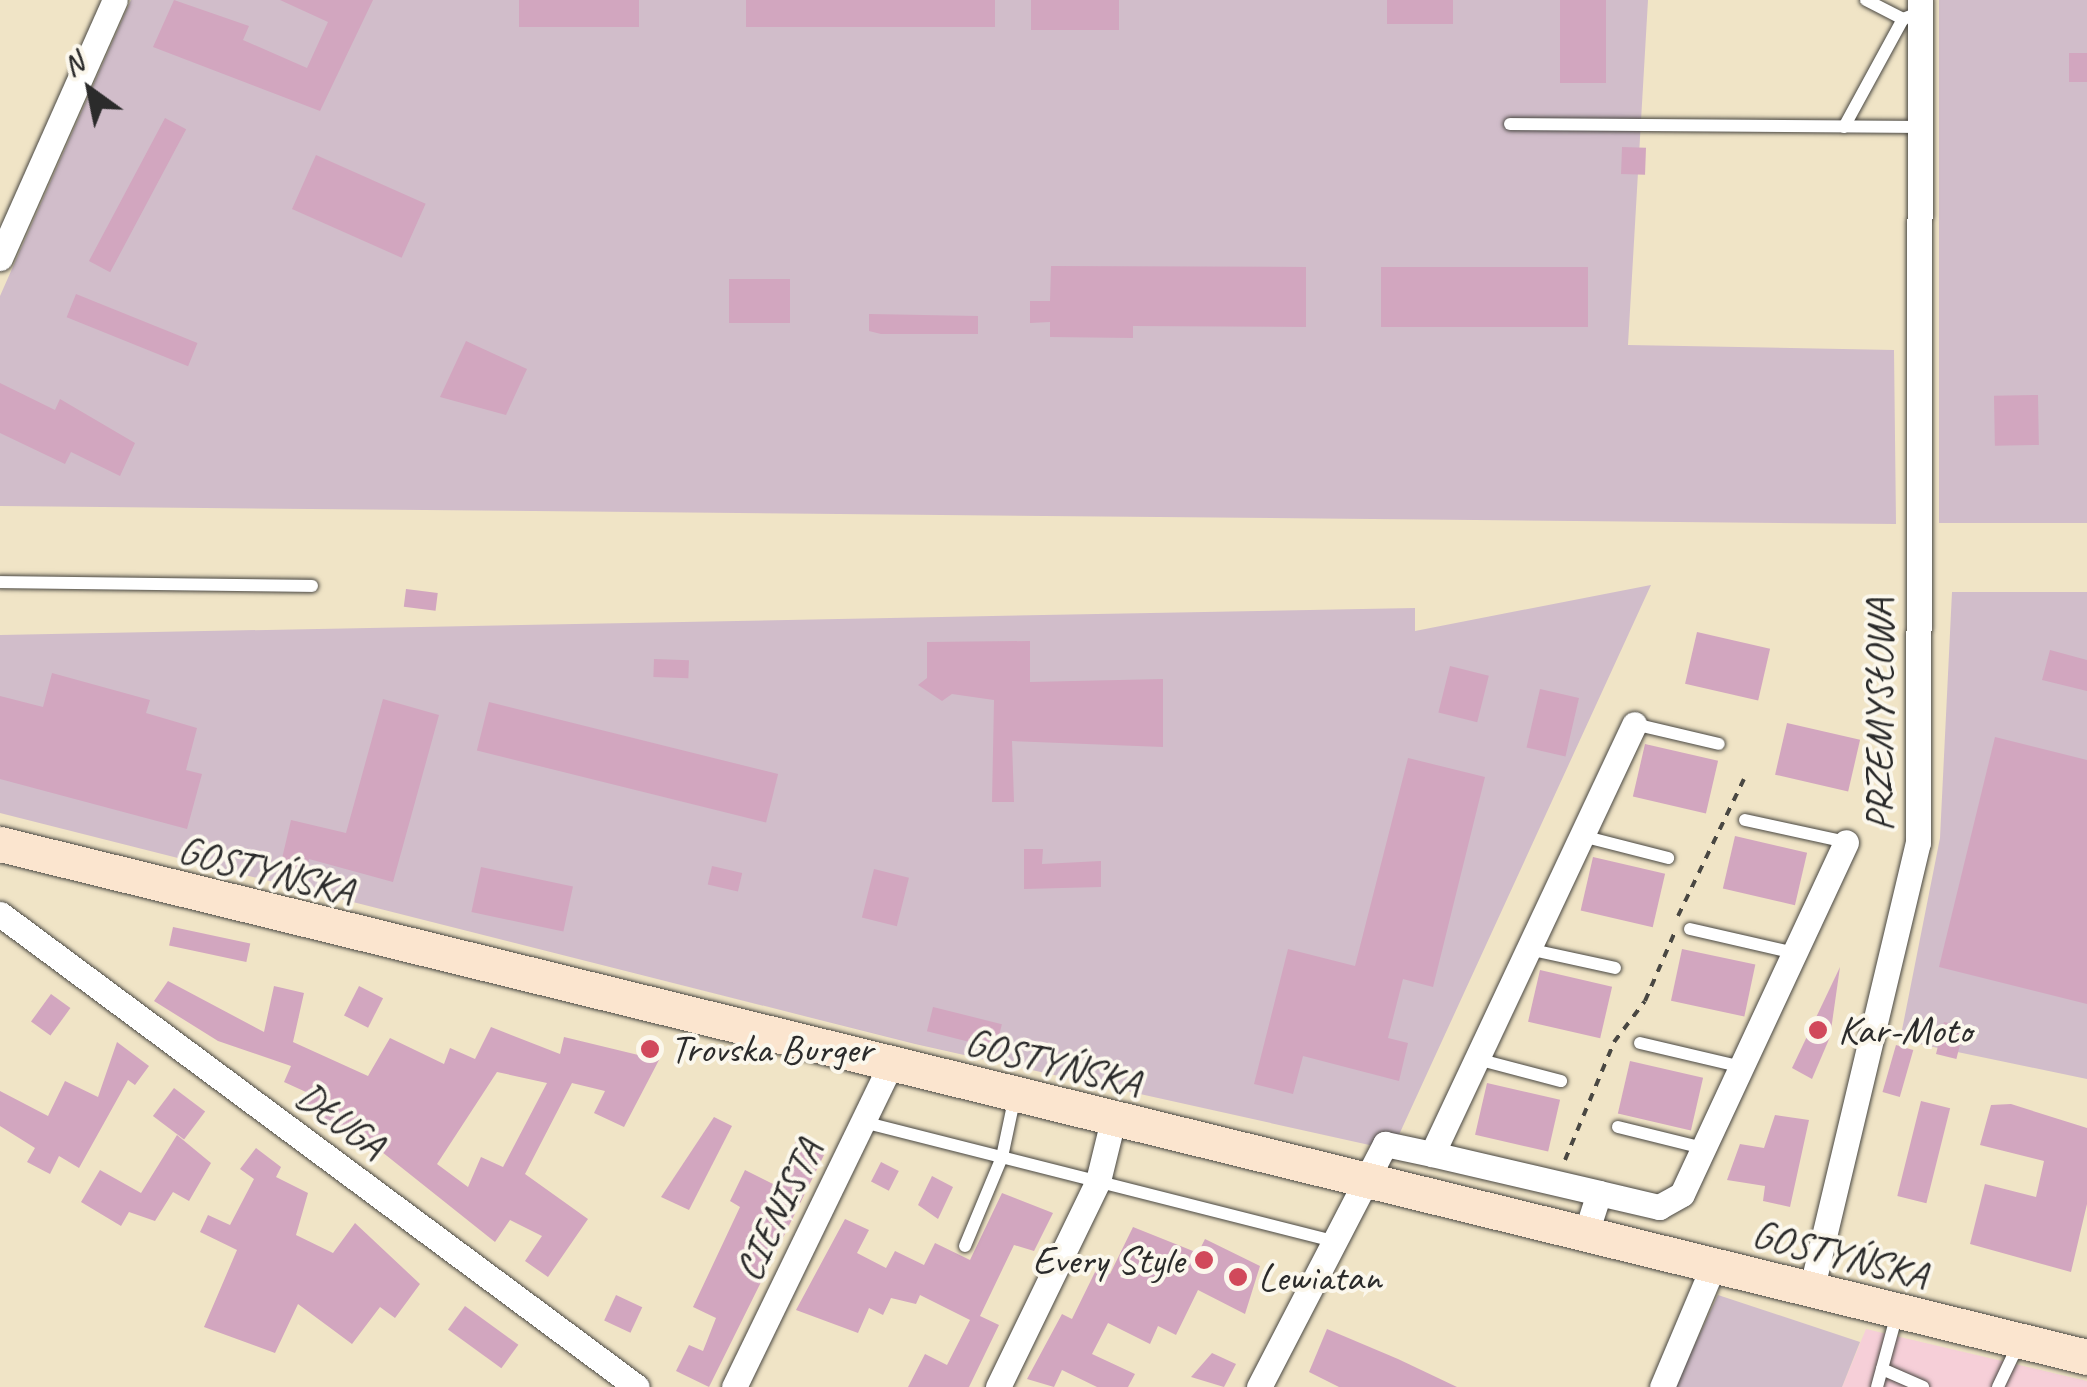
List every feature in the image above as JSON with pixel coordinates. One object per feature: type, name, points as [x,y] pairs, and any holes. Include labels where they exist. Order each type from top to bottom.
[{"type":"main road","name":"GOSTYŃSKA","points":[[0,844],[2087,1358]]},
{"type":"street","points":[[0,258],[114,0]]},
{"type":"street","name":"PRZEMYSŁOWA","points":[[1811,1290],[1918,843],[1915,10]]},
{"type":"street","points":[[1432,1154],[1634,724]]},
{"type":"street","points":[[1259,1387],[1384,1144],[1598,1193],[1673,1205],[1846,842]]},
{"type":"street","name":"DŁUGA","points":[[0,914],[637,1387]]},
{"type":"street","name":"CIENISTA","points":[[734,1387],[890,1066]]},
{"type":"street","points":[[998,1387],[1098,1181],[1113,1120]]},
{"type":"street","points":[[1585,1236],[1598,1193]]},
{"type":"street","points":[[1662,1387],[1713,1266]]},
{"type":"lane","points":[[1844,127],[1915,10],[1866,0]]},
{"type":"lane","points":[[1510,124],[1918,127]]},
{"type":"lane","points":[[0,582],[312,586]]},
{"type":"lane","points":[[1634,724],[1719,744]]},
{"type":"lane","points":[[1745,820],[1846,842]]},
{"type":"lane","points":[[1582,836],[1668,858]]},
{"type":"lane","points":[[1690,929],[1795,953]]},
{"type":"lane","points":[[1528,949],[1615,968]]},
{"type":"lane","points":[[1640,1043],[1742,1067]]},
{"type":"lane","points":[[1477,1059],[1562,1080]]},
{"type":"lane","points":[[965,1246],[1002,1157],[1015,1096]]},
{"type":"lane","points":[[862,1122],[1334,1240]]},
{"type":"lane","points":[[1618,1127],[1703,1148]]},
{"type":"lane","points":[[1877,1387],[1898,1312]]},
{"type":"lane","points":[[1998,1387],[2019,1341]]},
{"type":"lane","points":[[1882,1369],[1922,1387]]},
{"type":"path","points":[[1560,1184],[1570,1138],[1620,1030],[1651,990],[1681,898],[1744,779]]},
{"type":"shaded area","points":[[131,0],[1648,0],[1628,345],[1894,350],[1896,524],[0,506],[0,296]]},
{"type":"shaded area","points":[[1939,0],[2087,0],[2087,523],[1939,523]]},
{"type":"shaded area","points":[[1651,585],[1392,1150],[915,1044],[0,813],[0,635],[1415,608],[1415,631]]},
{"type":"shaded area","points":[[1952,592],[2087,592],[2087,1079],[1900,1040],[1940,838]]},
{"type":"shaded area","points":[[1718,1295],[1860,1342],[1842,1387],[1675,1387]]},
{"type":"shaded area","points":[[1866,1329],[2087,1381],[2087,1387],[1842,1387]]},
{"type":"building","points":[[174,0],[249,26],[243,40],[307,68],[328,22],[280,0],[373,0],[320,111],[153,47]]},
{"type":"building","points":[[519,0],[639,0],[639,27],[519,27]]},
{"type":"building","points":[[746,0],[995,0],[995,27],[746,27]]},
{"type":"building","points":[[1031,0],[1119,0],[1119,30],[1031,30]]},
{"type":"building","points":[[1387,0],[1453,0],[1453,24],[1387,24]]},
{"type":"building","points":[[1560,0],[1606,0],[1606,83],[1560,83]]},
{"type":"building","points":[[2069,53],[2087,53],[2087,82],[2069,82]]},
{"type":"building","points":[[165,118],[186,129],[110,272],[89,261]]},
{"type":"building","points":[[1622,147],[1646,148],[1645,175],[1621,174]]},
{"type":"building","points":[[316,155],[426,204],[402,258],[292,209]]},
{"type":"building","points":[[1051,266],[1306,267],[1306,327],[1133,326],[1133,338],[1050,337],[1050,322],[1030,323],[1030,301],[1050,301]]},
{"type":"building","points":[[1381,267],[1588,267],[1588,327],[1381,327]]},
{"type":"building","points":[[729,279],[790,279],[790,323],[729,323]]},
{"type":"building","points":[[76,294],[197,343],[188,366],[67,317]]},
{"type":"building","points":[[869,314],[978,316],[978,334],[881,334],[869,331]]},
{"type":"building","points":[[466,341],[527,369],[506,415],[440,397]]},
{"type":"building","points":[[0,383],[55,410],[60,399],[135,443],[120,476],[71,452],[65,464],[0,433]]},
{"type":"building","points":[[2038,395],[2039,445],[1995,446],[1994,396]]},
{"type":"building","points":[[406,589],[438,593],[436,611],[404,607]]},
{"type":"building","points":[[1697,632],[1770,649],[1758,701],[1685,684]]},
{"type":"building","points":[[1030,641],[1030,682],[1163,679],[1163,747],[1012,741],[1014,802],[992,802],[994,700],[952,694],[942,701],[918,685],[927,678],[927,642]]},
{"type":"building","points":[[2050,650],[2087,660],[2087,691],[2042,680]]},
{"type":"building","points":[[654,659],[689,660],[688,678],[653,677]]},
{"type":"building","points":[[1450,666],[1489,676],[1477,722],[1438,713]]},
{"type":"building","points":[[52,673],[150,700],[146,713],[197,728],[186,770],[202,774],[187,829],[0,779],[0,696],[43,707]]},
{"type":"building","points":[[1540,689],[1579,698],[1565,756],[1527,747]]},
{"type":"building","points":[[383,699],[439,715],[393,882],[309,859],[306,873],[280,867],[291,820],[346,833]]},
{"type":"building","points":[[489,702],[778,774],[766,823],[477,751]]},
{"type":"building","points":[[1787,723],[1860,740],[1848,792],[1775,775]]},
{"type":"building","points":[[1995,737],[2087,760],[2087,1004],[1939,967]]},
{"type":"building","points":[[1645,744],[1718,761],[1706,813],[1633,797]]},
{"type":"building","points":[[1408,758],[1485,777],[1433,987],[1403,979],[1388,1038],[1408,1043],[1399,1081],[1303,1056],[1293,1094],[1254,1084],[1288,949],[1355,966]]},
{"type":"building","points":[[1735,836],[1807,853],[1795,905],[1723,889]]},
{"type":"building","points":[[1024,849],[1043,849],[1042,864],[1101,861],[1101,887],[1024,889]]},
{"type":"building","points":[[1593,857],[1665,874],[1653,927],[1581,911]]},
{"type":"building","points":[[712,866],[742,873],[738,891],[708,885]]},
{"type":"building","points":[[481,867],[573,887],[563,932],[471,912]]},
{"type":"building","points":[[874,869],[909,878],[897,926],[862,918]]},
{"type":"building","points":[[173,927],[250,943],[246,962],[169,946]]},
{"type":"building","points":[[1682,949],[1755,965],[1744,1016],[1671,1001]]},
{"type":"building","name":"Kar-Moto","points":[[1840,967],[1830,1037],[1812,1079],[1792,1068]]},
{"type":"building","points":[[1540,970],[1612,987],[1600,1038],[1528,1022]]},
{"type":"building","points":[[168,981],[264,1032],[274,986],[304,993],[293,1042],[368,1076],[390,1038],[444,1064],[450,1048],[475,1059],[491,1027],[560,1054],[564,1037],[659,1060],[624,1127],[594,1113],[605,1091],[572,1083],[525,1174],[588,1219],[548,1277],[525,1261],[542,1236],[510,1220],[495,1242],[377,1148],[300,1105],[306,1092],[284,1082],[291,1066],[218,1041],[154,1001]],"holes":[[[497,1072],[547,1083],[503,1167],[481,1157],[468,1187],[437,1164]]]},
{"type":"building","points":[[359,986],[383,998],[368,1028],[344,1015]]},
{"type":"building","points":[[51,994],[70,1008],[50,1036],[31,1022]]},
{"type":"building","points":[[933,1007],[1002,1024],[996,1048],[927,1031]]},
{"type":"building","points":[[1944,1022],[1964,1027],[1956,1059],[1936,1054]]},
{"type":"building","points":[[117,1042],[149,1066],[135,1085],[128,1080],[79,1168],[59,1156],[50,1174],[27,1162],[35,1148],[0,1126],[0,1091],[48,1116],[65,1081],[98,1097]]},
{"type":"building","points":[[1896,1045],[1913,1050],[1900,1097],[1882,1092]]},
{"type":"building","points":[[1630,1061],[1703,1078],[1691,1130],[1618,1114]]},
{"type":"building","points":[[1487,1083],[1560,1100],[1548,1152],[1475,1135]]},
{"type":"building","points":[[174,1088],[205,1111],[184,1139],[153,1116]]},
{"type":"building","points":[[1921,1101],[1950,1108],[1926,1203],[1897,1196]]},
{"type":"building","points":[[2011,1104],[2087,1128],[2087,1204],[2071,1272],[1970,1244],[1985,1184],[2036,1197],[2044,1161],[1980,1145],[1991,1105]]},
{"type":"building","points":[[1775,1115],[1809,1120],[1790,1207],[1763,1201],[1765,1186],[1727,1180],[1740,1144],[1764,1148]]},
{"type":"building","points":[[714,1117],[732,1126],[689,1210],[661,1197]]},
{"type":"building","points":[[177,1135],[211,1163],[189,1201],[173,1192],[155,1221],[129,1212],[121,1226],[81,1202],[100,1170],[141,1193]]},
{"type":"building","points":[[796,1141],[824,1155],[709,1387],[676,1371],[689,1345],[703,1351],[716,1318],[693,1307],[740,1207],[730,1201],[745,1170],[775,1185]]},
{"type":"building","points":[[256,1148],[281,1167],[276,1177],[308,1193],[296,1235],[333,1253],[355,1223],[420,1284],[395,1318],[380,1307],[352,1344],[298,1304],[275,1353],[204,1327],[237,1250],[200,1232],[208,1215],[230,1225],[254,1179],[240,1169]]},
{"type":"building","points":[[881,1162],[899,1171],[889,1191],[871,1182]]},
{"type":"building","points":[[932,1176],[953,1187],[938,1219],[918,1205]]},
{"type":"building","points":[[1002,1193],[1053,1213],[1034,1251],[1014,1245],[980,1316],[999,1325],[969,1387],[908,1387],[925,1354],[947,1365],[970,1320],[920,1295],[916,1304],[891,1298],[883,1315],[869,1308],[858,1333],[796,1310],[845,1219],[869,1230],[857,1253],[886,1268],[895,1251],[924,1265],[935,1243],[970,1260]]},
{"type":"building","points":[[1133,1227],[1198,1253],[1205,1239],[1260,1266],[1245,1314],[1198,1290],[1176,1335],[1158,1326],[1150,1344],[1108,1323],[1092,1354],[1135,1374],[1128,1387],[1097,1387],[1062,1370],[1054,1387],[1027,1379],[1062,1314],[1072,1319],[1097,1268],[1110,1274]]},
{"type":"building","points":[[616,1295],[642,1307],[630,1333],[604,1320]]},
{"type":"building","points":[[465,1306],[518,1345],[501,1368],[448,1329]]},
{"type":"building","points":[[1327,1329],[1457,1387],[1339,1387],[1309,1372]]},
{"type":"building","points":[[1212,1353],[1236,1364],[1224,1387],[1191,1377]]},
{"type":"place","name":"Kar-Moto","points":[[1818,1030]]},
{"type":"place","name":"Trovska Burger","points":[[650,1049]]},
{"type":"place","name":"Every Style","points":[[1204,1260]]},
{"type":"place","name":"Lewiatan","points":[[1238,1277]]}]
